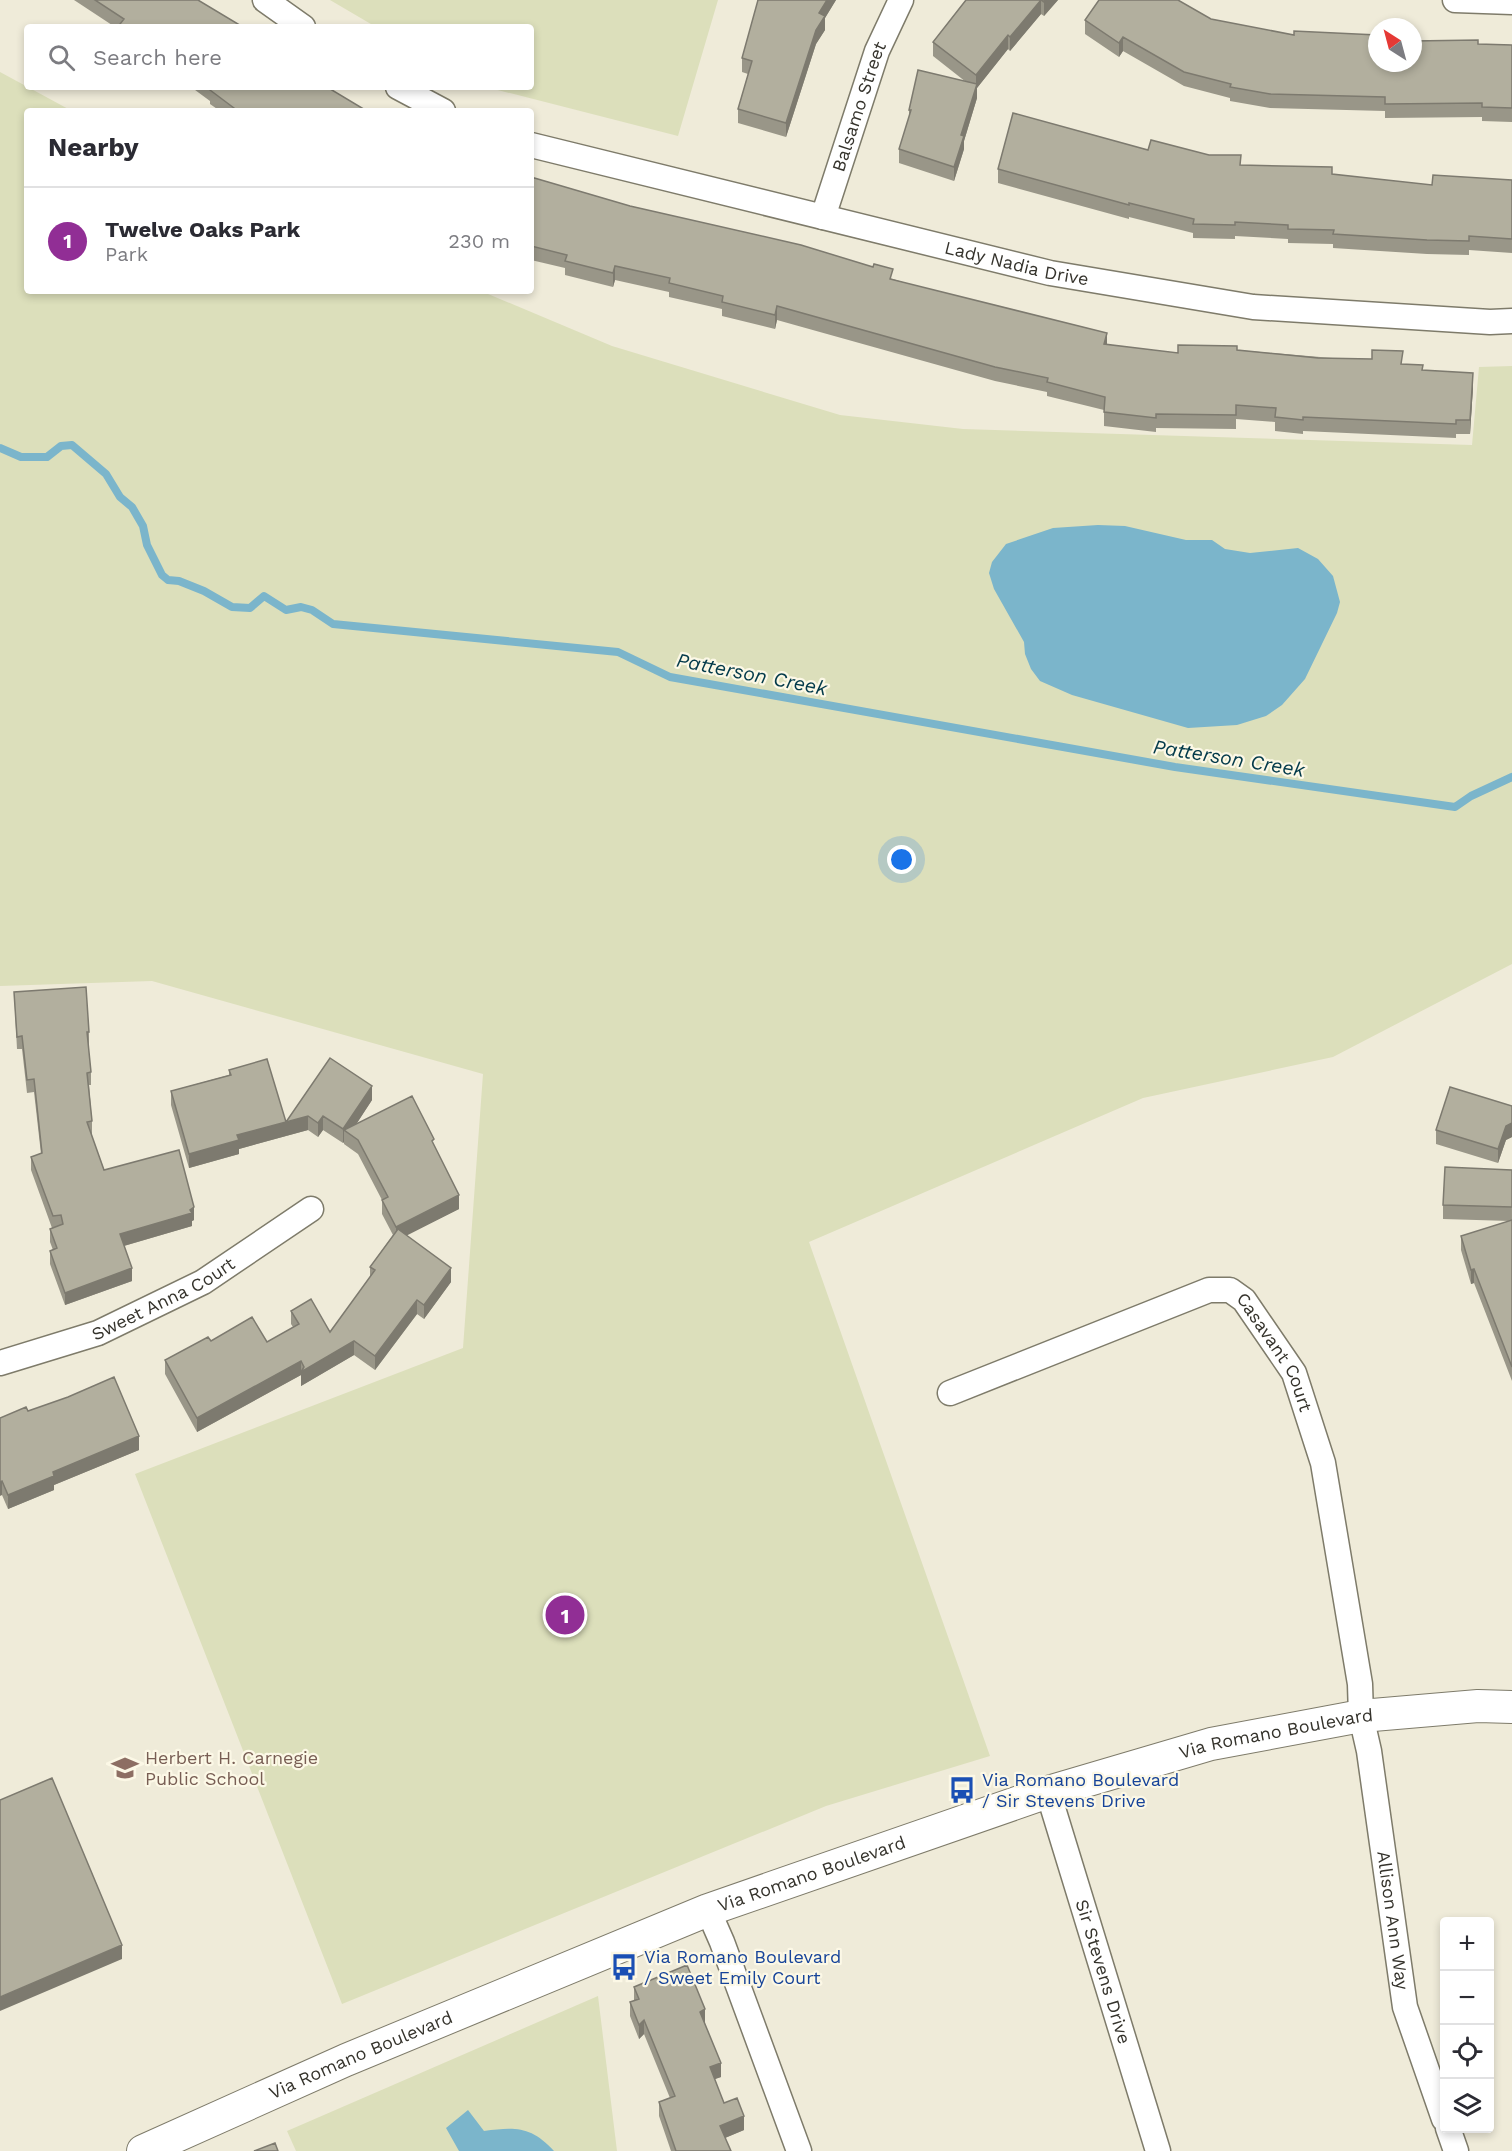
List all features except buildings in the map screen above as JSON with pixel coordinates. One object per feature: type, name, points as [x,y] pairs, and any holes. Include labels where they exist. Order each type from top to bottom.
[{"type":"street","points":[[265,0],[299,24]]},
{"type":"street","name":"Balsamo Street","points":[[823,217],[877,51],[901,0]]},
{"type":"street","points":[[1455,0],[1512,2]]},
{"type":"street","points":[[404,90],[437,108]]},
{"type":"street","name":"Lady Nadia Drive","points":[[534,146],[1050,273],[1253,307],[1490,322],[1512,321]]},
{"type":"street","name":"Sweet Anna Court","points":[[1,1359],[98,1333],[203,1282],[311,1209]]},
{"type":"street","name":"Casavant Court","points":[[950,1393],[1209,1290],[1230,1290],[1244,1300],[1294,1373],[1315,1434],[1360,1684],[1361,1716]]},
{"type":"street","name":"Via Romano Boulevard","points":[[143,2151],[346,2060],[708,1910],[1048,1792],[1211,1744],[1361,1716],[1478,1706],[1512,1707]]},
{"type":"street","name":"Allison Ann Way","points":[[1361,1716],[1373,1776],[1405,2007],[1440,2108]]},
{"type":"street","name":"Sir Stevens Drive","points":[[1048,1792],[1158,2151]]},
{"type":"street","points":[[708,1910],[723,1942],[799,2151]]},
{"type":"street","points":[[1450,2133],[1456,2151]]},
{"type":"green space","points":[[330,0],[718,0],[678,136],[498,90],[534,90],[534,24],[371,24]]},
{"type":"green space","points":[[0,72],[24,85],[24,90],[33,90],[66,108],[24,108],[24,294],[488,294],[612,346],[840,415],[963,429],[1472,445],[1479,367],[1512,366],[1512,964],[1333,1057],[1143,1098],[809,1242],[990,1756],[826,1806],[342,2004],[135,1474],[463,1348],[483,1074],[152,981],[0,986]]},
{"type":"green space","points":[[598,1996],[617,2151],[296,2151],[287,2131]]},
{"type":"water","points":[[1125,526],[1186,540],[1212,540],[1225,549],[1250,553],[1298,548],[1318,559],[1333,576],[1340,602],[1337,613],[1305,679],[1282,705],[1266,716],[1237,725],[1188,728],[1072,695],[1040,681],[1031,669],[1025,654],[1024,642],[994,589],[989,573],[992,562],[1006,544],[1053,528]]},
{"type":"water","points":[[468,2110],[484,2131],[522,2130],[538,2137],[554,2151],[459,2151],[446,2128]]},
{"type":"waterway","name":"Patterson Creek","points":[[0,448],[21,457],[47,457],[61,446],[72,445],[106,474],[120,497],[132,507],[143,526],[147,545],[162,575],[168,580],[179,581],[204,591],[232,607],[250,608],[264,596],[286,610],[301,607],[312,610],[333,624],[618,652],[670,677],[1175,767],[1455,807],[1471,796],[1512,777]]},
{"type":"place","name":"Twelve Oaks Park","points":[[565,1615]]},
{"type":"place","name":"Herbert H. Carnegie Public School","points":[[125,1768]]},
{"type":"place","name":"Via Romano Boulevard / Sir Stevens Drive","points":[[962,1790]]},
{"type":"place","name":"Via Romano Boulevard / Sweet Emily Court","points":[[624,1967]]}]
